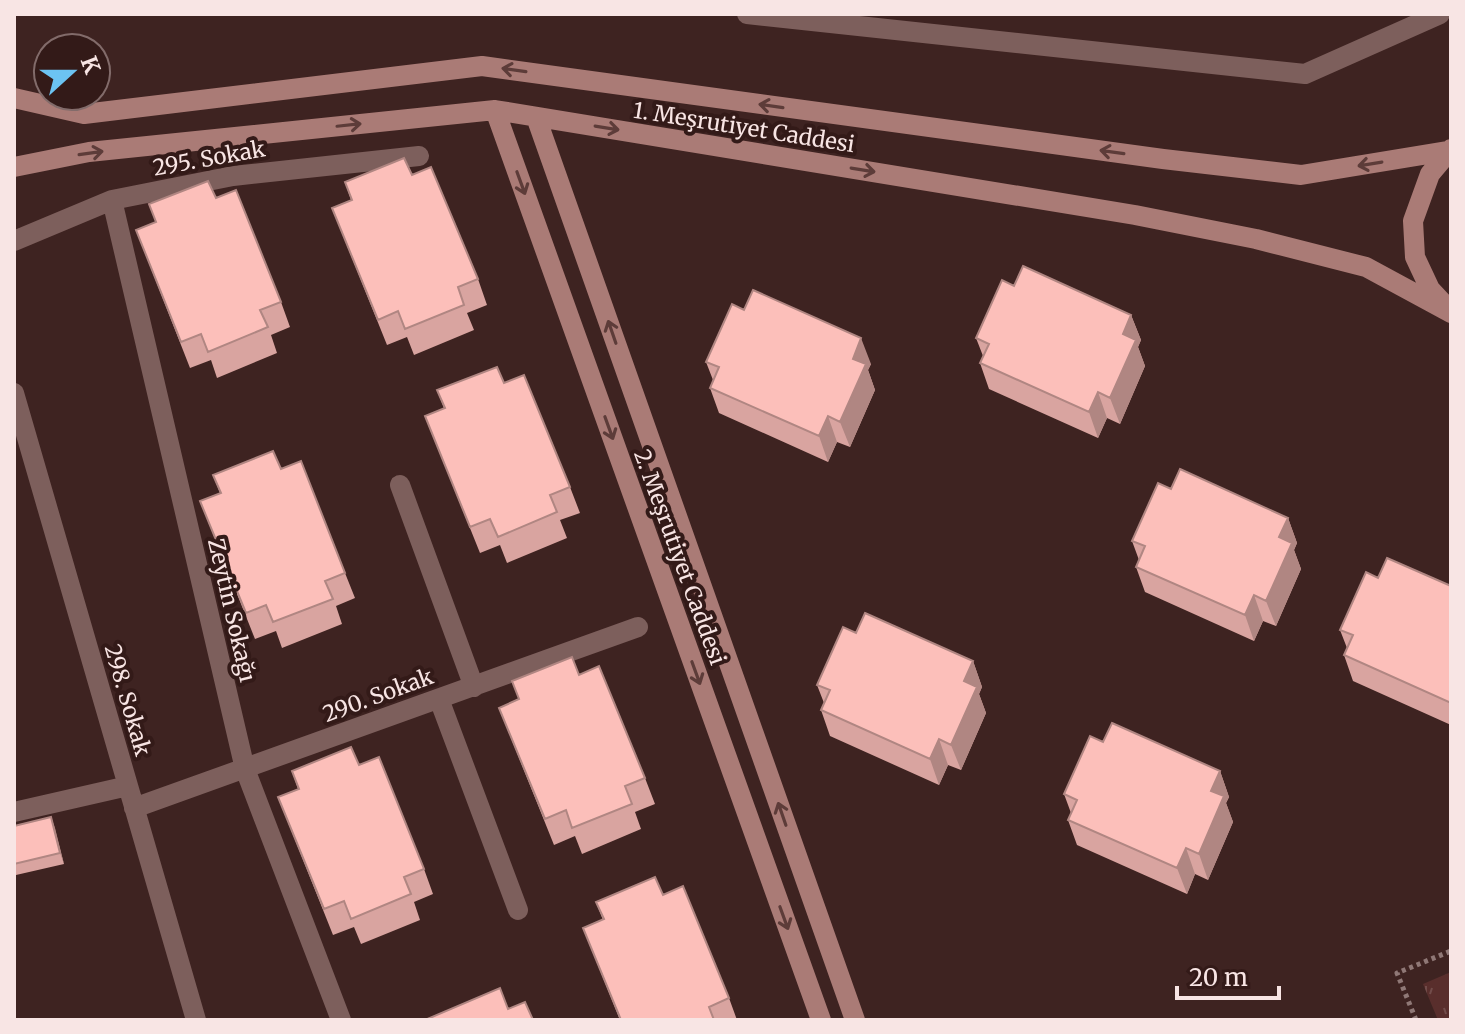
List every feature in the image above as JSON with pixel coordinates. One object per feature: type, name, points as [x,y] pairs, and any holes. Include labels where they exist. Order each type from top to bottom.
[{"type":"main road","name":"1. Meşrutiyet Caddesi","points":[[14,98],[84,114],[482,66],[1301,175],[1449,150]]},
{"type":"main road","name":"1. Meşrutiyet Caddesi","points":[[14,167],[89,152],[495,110],[1135,215],[1256,239],[1366,267],[1451,312]]},
{"type":"main road","name":"2. Meşrutiyet Caddesi","points":[[495,110],[821,1020]]},
{"type":"main road","name":"2. Meşrutiyet Caddesi","points":[[536,117],[855,1020]]},
{"type":"main road","points":[[1449,150],[1430,174],[1413,221],[1415,257],[1430,289],[1451,312]]},
{"type":"street","points":[[747,14],[1305,74],[1440,14]]},
{"type":"street","name":"295. Sokak","points":[[14,241],[112,200],[233,176],[419,156]]},
{"type":"street","name":"Zeytin Sokağı","points":[[112,200],[245,769],[341,1020]]},
{"type":"street","name":"298. Sokak","points":[[14,393],[195,1020]]},
{"type":"street","points":[[400,485],[474,687]]},
{"type":"street","name":"290. Sokak","points":[[134,808],[638,627]]},
{"type":"street","points":[[439,699],[518,910]]},
{"type":"street","points":[[14,812],[128,786]]},
{"type":"path","points":[[1416,1020],[1397,973],[1451,951]]},
{"type":"green space","points":[[1451,972],[1451,1020],[1438,1020],[1423,984]]},
{"type":"building","points":[[404,158],[412,175],[431,167],[478,279],[458,287],[464,305],[405,329],[398,311],[378,320],[332,208],[352,200],[345,182]]},
{"type":"building","points":[[208,181],[216,198],[236,190],[281,302],[260,310],[268,327],[208,352],[201,334],[181,342],[136,230],[156,222],[149,204]]},
{"type":"building","points":[[1023,266],[1131,315],[1123,334],[1136,340],[1110,398],[1098,392],[1089,412],[980,363],[989,344],[976,338],[1002,280],[1014,286]]},
{"type":"building","points":[[753,290],[861,338],[853,359],[866,364],[840,422],[828,416],[819,436],[710,388],[719,367],[706,362],[732,304],[744,310]]},
{"type":"building","points":[[497,367],[504,383],[524,375],[570,487],[550,495],[557,512],[498,537],[490,519],[470,527],[425,416],[445,408],[437,390]]},
{"type":"building","points":[[273,451],[281,469],[301,461],[345,573],[325,581],[333,599],[273,622],[266,605],[246,613],[200,501],[221,493],[213,475]]},
{"type":"building","points":[[1180,469],[1288,518],[1279,537],[1292,543],[1266,601],[1254,595],[1245,615],[1136,567],[1145,546],[1132,541],[1158,483],[1171,489]]},
{"type":"building","points":[[1387,558],[1451,586],[1451,703],[1344,655],[1353,635],[1340,630],[1366,572],[1378,578]]},
{"type":"building","points":[[865,613],[973,661],[964,681],[977,687],[951,745],[939,739],[930,759],[821,710],[830,690],[817,685],[843,627],[856,633]]},
{"type":"building","points":[[572,657],[579,675],[599,666],[645,778],[625,786],[632,804],[572,828],[566,810],[545,819],[499,708],[519,699],[512,681]]},
{"type":"building","points":[[1112,723],[1220,771],[1211,791],[1224,796],[1199,854],[1186,848],[1177,868],[1068,820],[1077,800],[1064,794],[1090,736],[1103,742]]},
{"type":"building","points":[[351,747],[359,765],[379,757],[424,869],[404,877],[411,894],[351,919],[344,901],[324,909],[278,797],[299,789],[292,771]]},
{"type":"building","points":[[51,817],[60,853],[14,864],[14,826]]},
{"type":"building","points":[[655,877],[663,895],[683,886],[729,998],[709,1007],[714,1020],[621,1020],[583,928],[604,919],[596,902]]},
{"type":"building","points":[[500,988],[508,1009],[525,1002],[533,1020],[425,1020]]}]
